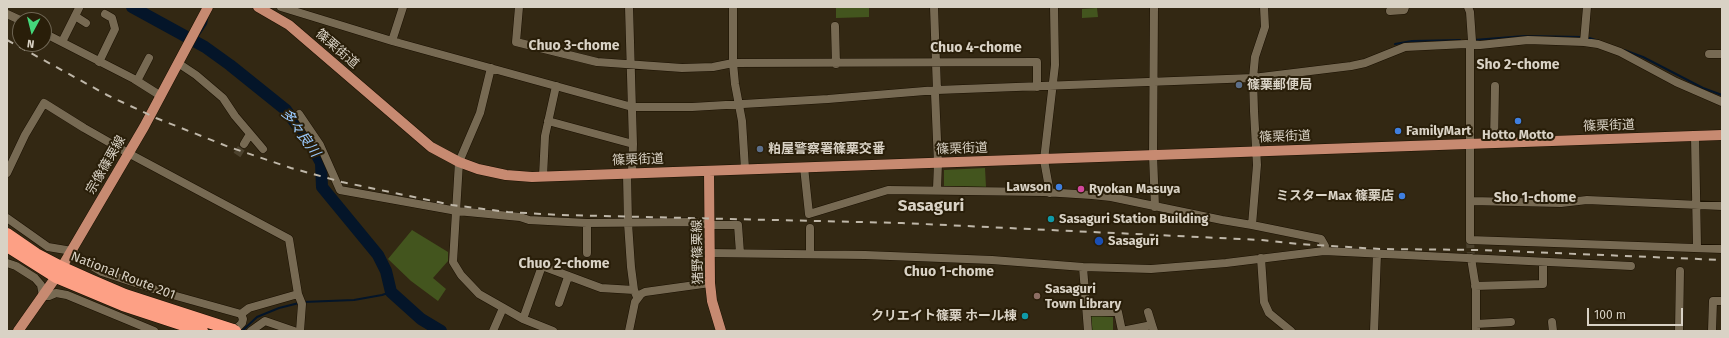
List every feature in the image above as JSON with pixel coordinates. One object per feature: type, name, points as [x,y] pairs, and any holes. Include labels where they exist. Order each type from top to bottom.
[{"type":"highway","name":"National Route 201","points":[[7,234],[36,254],[58,272],[234,331]]},
{"type":"highway","name":"National Route 201","points":[[7,246],[123,305],[202,331]]},
{"type":"main road","name":"宗像篠栗線","points":[[18,331],[72,251],[144,127],[208,7]]},
{"type":"main road","name":"篠栗街道","points":[[258,7],[289,25],[431,147],[459,162],[478,169],[506,175],[543,176],[630,174],[1722,135]]},
{"type":"main road","name":"猪野篠栗線","points":[[709,171],[710,283],[712,301],[721,331]]},
{"type":"street","points":[[281,7],[392,41],[632,108],[692,107],[828,99],[937,90],[1253,78],[1351,66],[1365,63],[1404,47],[1471,44],[1480,45],[1528,40],[1598,44],[1620,52],[1676,82],[1722,102]]},
{"type":"street","points":[[392,41],[403,7]]},
{"type":"street","points":[[518,7],[516,42],[597,62],[682,68],[713,67],[733,63],[836,64],[1037,62],[1037,87]]},
{"type":"street","points":[[629,7],[633,144],[628,223],[635,293],[629,331]]},
{"type":"street","points":[[733,7],[733,63],[742,121],[745,169]]},
{"type":"street","points":[[934,7],[937,90],[935,93],[938,163],[937,189]]},
{"type":"street","points":[[1050,192],[1044,160],[1054,86],[1054,7]]},
{"type":"street","points":[[1154,7],[1153,155],[1155,207]]},
{"type":"street","points":[[1390,11],[1404,10],[1405,7]]},
{"type":"street","points":[[1468,7],[1470,12],[1472,41],[1470,240],[1722,249]]},
{"type":"street","points":[[1584,42],[1587,7]]},
{"type":"street","points":[[62,42],[79,8]]},
{"type":"street","points":[[1252,225],[1257,166],[1253,78],[1255,57],[1265,27],[1266,8]]},
{"type":"street","points":[[100,62],[115,29],[112,18],[105,14]]},
{"type":"street","points":[[75,16],[86,23]]},
{"type":"street","points":[[835,26],[836,64]]},
{"type":"street","points":[[52,37],[137,81],[160,96]]},
{"type":"street","points":[[1709,54],[1722,54]]},
{"type":"street","points":[[137,81],[149,58]]},
{"type":"street","points":[[178,63],[196,75],[223,98],[263,149]]},
{"type":"street","points":[[491,68],[480,113],[459,162],[453,262],[461,276],[479,294],[503,308],[553,331]]},
{"type":"street","points":[[543,176],[545,136],[556,86]]},
{"type":"street","points":[[1494,143],[1495,86]]},
{"type":"street","points":[[7,173],[25,135],[44,103],[128,154],[289,239],[299,298],[300,331]]},
{"type":"street","points":[[299,114],[320,145],[340,190],[457,211],[520,217],[529,220],[587,223],[695,222],[710,225],[738,225],[740,253]]},
{"type":"street","points":[[548,121],[633,144]]},
{"type":"street","points":[[244,144],[250,134]]},
{"type":"street","points":[[1695,136],[1696,247]]},
{"type":"street","points":[[804,168],[808,214],[888,190],[937,189],[1050,192],[1111,197],[1321,239],[1325,246],[1324,251]]},
{"type":"street","points":[[1470,201],[1561,203],[1587,200],[1722,206]]},
{"type":"street","points":[[7,218],[48,247],[72,251],[82,260],[109,274],[169,294],[241,314]]},
{"type":"street","points":[[587,223],[587,253]]},
{"type":"street","points":[[810,228],[810,254]]},
{"type":"street","points":[[710,252],[865,254],[1152,269],[1226,263],[1324,251],[1631,266]]},
{"type":"street","points":[[1374,331],[1377,254]]},
{"type":"street","points":[[1261,258],[1264,302],[1269,313],[1291,331]]},
{"type":"street","points":[[1471,258],[1475,286],[1476,328],[1511,322]]},
{"type":"street","points":[[1475,286],[1543,284],[1543,262]]},
{"type":"street","points":[[7,263],[16,266],[35,278],[40,285],[43,296],[50,296],[56,293],[67,295],[154,331]]},
{"type":"street","points":[[523,318],[542,266],[600,288],[635,293],[710,283]]},
{"type":"street","points":[[1083,266],[1088,312],[1088,331]]},
{"type":"street","points":[[1679,331],[1680,271]]},
{"type":"street","points":[[559,303],[568,277]]},
{"type":"street","points":[[241,314],[249,308],[299,298]]},
{"type":"street","points":[[1712,331],[1713,301],[1722,301]]},
{"type":"street","points":[[494,328],[503,308]]},
{"type":"street","points":[[1088,312],[1118,312],[1122,330],[1153,328],[1148,312]]},
{"type":"street","points":[[234,331],[242,323],[243,319],[241,314]]},
{"type":"street","points":[[251,331],[265,321],[294,331]]},
{"type":"street","points":[[1552,322],[1553,331]]},
{"type":"green space","points":[[836,7],[869,7],[869,17],[836,18]]},
{"type":"green space","points":[[1097,8],[1098,17],[1082,18],[1082,9]]},
{"type":"green space","points":[[985,168],[986,187],[944,186],[944,170]]},
{"type":"green space","points":[[412,230],[448,252],[448,261],[433,278],[446,289],[438,301],[411,281],[388,259]]},
{"type":"green space","points":[[1090,315],[1113,317],[1113,331],[1091,331]]},
{"type":"waterway","name":"多々良川","points":[[132,7],[205,47],[286,110],[312,146],[321,163],[322,187],[378,255],[386,271],[391,292],[421,319],[441,331]]},
{"type":"waterway","points":[[196,39],[206,24],[208,15]]},
{"type":"waterway","points":[[1474,40],[1525,36],[1581,37]]},
{"type":"waterway","points":[[1586,37],[1599,41]]},
{"type":"waterway","points":[[1395,44],[1412,41],[1460,40]]},
{"type":"waterway","points":[[1624,50],[1643,57],[1703,88],[1722,95]]},
{"type":"waterway","points":[[303,302],[354,300],[391,292]]},
{"type":"waterway","points":[[242,331],[257,317],[279,308],[299,303]]},
{"type":"tunnel","points":[[237,155],[244,144]]},
{"type":"tunnel","points":[[1470,240],[1471,258]]},
{"type":"railway","points":[[7,40],[107,95],[156,118],[229,147],[291,168],[342,182],[452,205],[508,212],[560,215],[902,223],[1262,240],[1380,249],[1482,250],[1722,260]]},
{"type":"place","name":"篠栗郵便局","points":[[1239,85]]},
{"type":"place","name":"Hotto Motto","points":[[1518,121]]},
{"type":"place","name":"FamilyMart","points":[[1398,131]]},
{"type":"place","name":"粕屋警察署篠栗交番","points":[[760,149]]},
{"type":"place","name":"Lawson","points":[[1059,187]]},
{"type":"place","name":"Ryokan Masuya","points":[[1081,189]]},
{"type":"place","name":"ミスターMax 篠栗店","points":[[1402,196]]},
{"type":"place","name":"Sasaguri Station Building","points":[[1051,219]]},
{"type":"place","name":"Sasaguri","points":[[1099,241]]},
{"type":"place","name":"Sasaguri Town Library","points":[[1037,296]]},
{"type":"place","name":"クリエイト篠栗 ホール棟","points":[[1025,316]]},
{"type":"district","name":"Chuo 3-chome","points":[[574,46]]},
{"type":"district","name":"Chuo 4-chome","points":[[976,48]]},
{"type":"district","name":"Sho 2-chome","points":[[1518,65]]},
{"type":"district","name":"Sho 1-chome","points":[[1535,198]]},
{"type":"district","name":"Sasaguri","points":[[931,206]]},
{"type":"district","name":"Chuo 2-chome","points":[[564,264]]},
{"type":"district","name":"Chuo 1-chome","points":[[949,272]]}]
